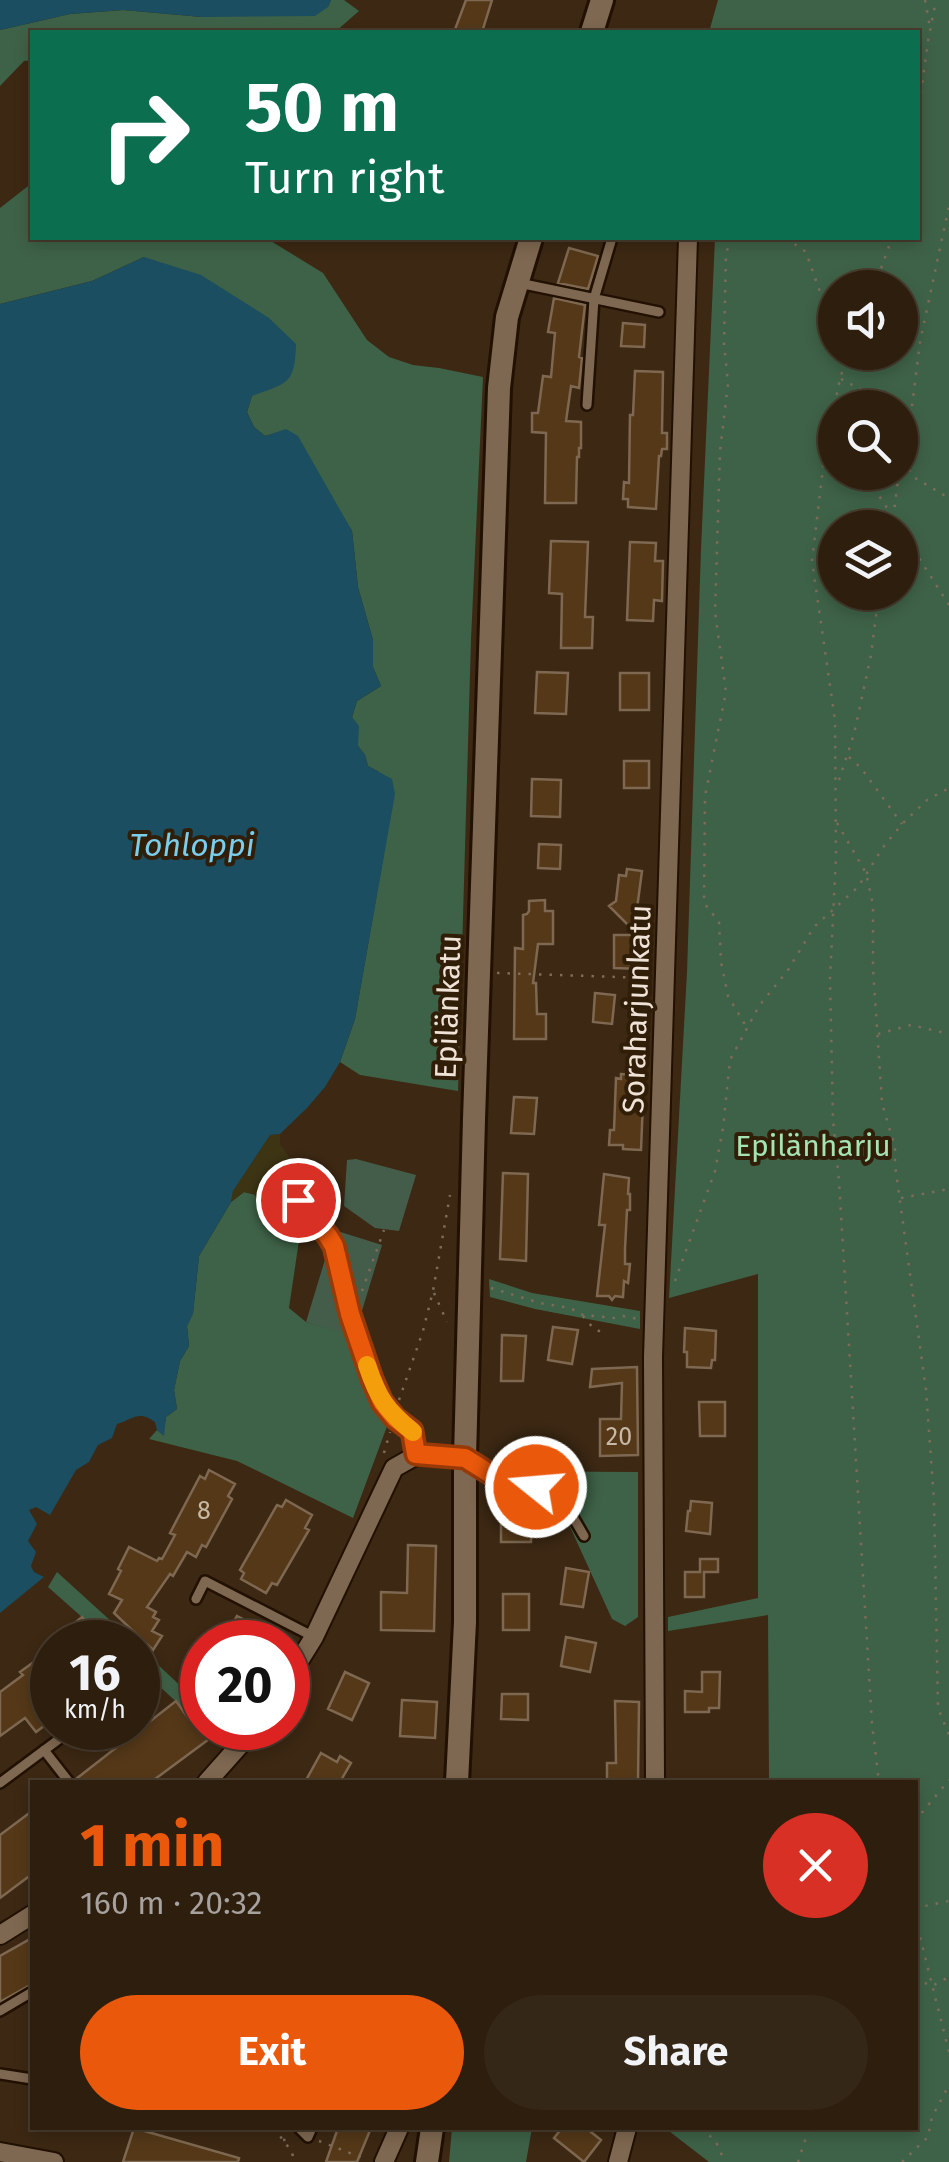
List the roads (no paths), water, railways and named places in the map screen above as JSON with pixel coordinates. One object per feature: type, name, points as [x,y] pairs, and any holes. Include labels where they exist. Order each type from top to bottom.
[{"type":"street","points":[[593,30],[602,0]]},
{"type":"street","name":"Epilänkatu","points":[[457,1780],[466,1622],[465,1458],[499,388],[504,333],[530,240]]},
{"type":"street","name":"Soraharjunkatu","points":[[656,1780],[654,1322],[688,240]]},
{"type":"street","points":[[310,1644],[397,1464],[416,1454],[465,1458]]},
{"type":"street","points":[[209,1780],[235,1750]]},
{"type":"street","points":[[0,1936],[30,1916]]},
{"type":"street","points":[[384,2162],[398,2130]]},
{"type":"street","points":[[428,2162],[432,2130]]},
{"type":"street","points":[[618,2162],[626,2130]]},
{"type":"street","points":[[0,2152],[54,2162]]},
{"type":"lane","points":[[587,405],[594,299],[611,240]]},
{"type":"lane","points":[[517,282],[659,312]]},
{"type":"lane","points":[[298,1200],[334,1246],[350,1314],[372,1379],[382,1402],[412,1431],[416,1454]]},
{"type":"lane","points":[[465,1458],[492,1475],[556,1493],[584,1536]]},
{"type":"lane","points":[[196,1600],[206,1581],[314,1637]]},
{"type":"lane","points":[[0,1783],[44,1750],[68,1780]]},
{"type":"lane","points":[[0,2011],[30,1993]]},
{"type":"lane","points":[[0,2074],[27,2078]]},
{"type":"water","points":[[0,0],[331,0],[315,16],[202,17],[123,10],[70,14],[0,30]]},
{"type":"water","name":"Tohloppi","points":[[144,257],[201,275],[269,318],[296,344],[294,368],[287,381],[252,396],[247,412],[254,427],[265,436],[286,429],[298,436],[352,531],[358,587],[373,640],[373,667],[381,686],[357,701],[352,717],[359,726],[358,746],[368,766],[392,779],[395,794],[355,1019],[340,1062],[307,1108],[280,1134],[270,1135],[233,1191],[231,1202],[199,1256],[193,1314],[187,1326],[189,1346],[180,1361],[174,1390],[177,1409],[166,1417],[164,1436],[155,1422],[144,1417],[117,1424],[112,1438],[98,1445],[89,1462],[76,1470],[50,1515],[36,1507],[29,1510],[37,1524],[28,1541],[36,1552],[31,1566],[44,1577],[0,1613],[0,304],[92,281]]},
{"type":"park label","name":"Epilänharju","points":[[813,1146]]}]
